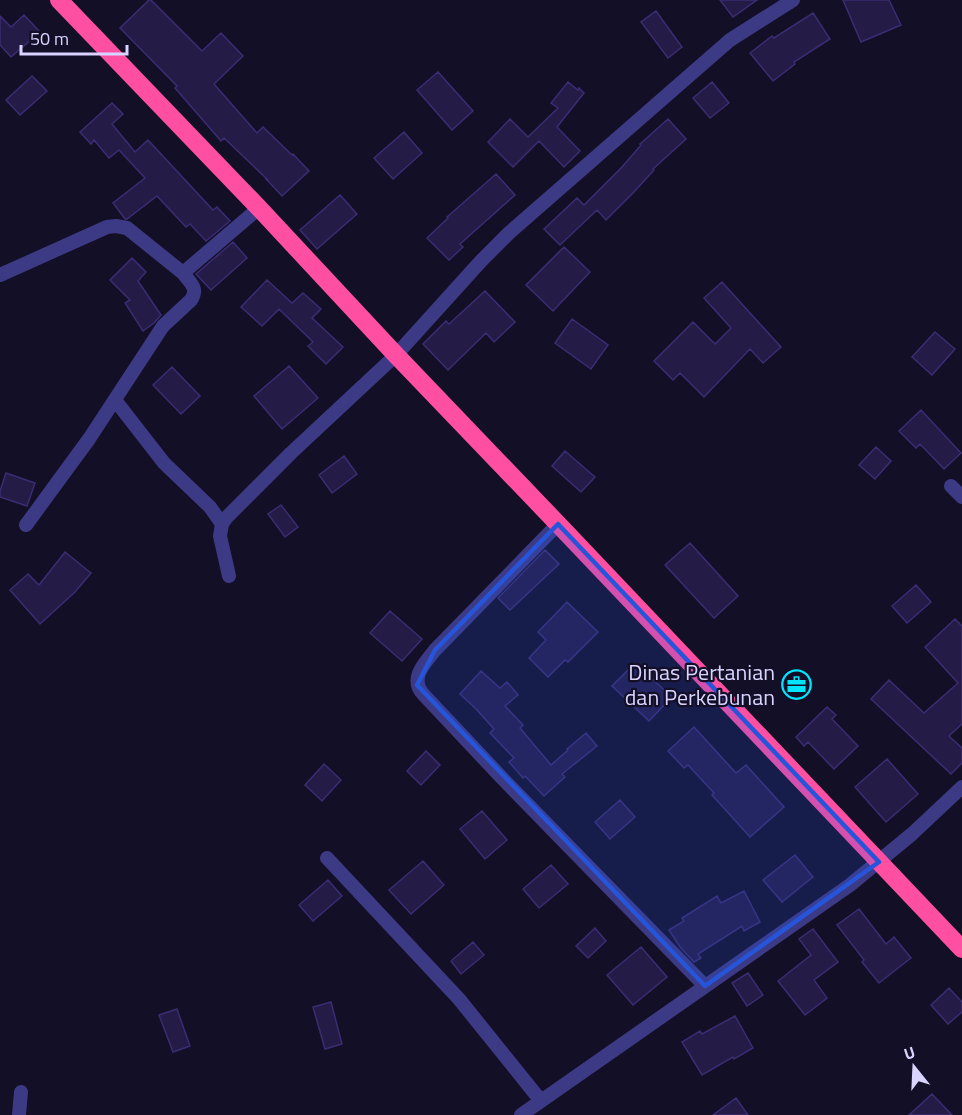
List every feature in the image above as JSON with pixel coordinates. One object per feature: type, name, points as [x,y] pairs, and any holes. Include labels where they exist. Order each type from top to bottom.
[{"type":"highway","points":[[59,0],[962,949]]},
{"type":"street","points":[[229,576],[220,536],[222,524],[291,453],[396,356],[509,232],[730,40],[792,0]]},
{"type":"street","points":[[183,273],[259,208]]},
{"type":"street","points":[[0,275],[107,227],[116,226],[127,228],[183,273],[194,288],[191,300],[163,327],[115,400],[26,525]]},
{"type":"street","points":[[115,400],[164,462],[210,507],[222,524]]},
{"type":"street","points":[[951,486],[962,497]]},
{"type":"street","points":[[558,524],[435,650],[418,676],[418,688],[705,986]]},
{"type":"street","points":[[521,1115],[808,915],[879,862],[962,787]]},
{"type":"street","points":[[327,858],[459,999],[541,1101]]},
{"type":"street","points":[[19,1115],[21,1092]]},
{"type":"highlighted area","points":[[558,524],[879,862],[705,986],[417,685],[435,650]]},
{"type":"building","points":[[149,0],[202,51],[221,33],[243,56],[214,84],[257,133],[263,127],[309,171],[282,196],[224,138],[221,141],[175,88],[177,86],[120,28]]},
{"type":"building","points":[[720,0],[757,0],[733,17]]},
{"type":"building","points":[[843,0],[889,0],[901,25],[861,42]]},
{"type":"building","points":[[656,11],[682,47],[668,58],[641,22]]},
{"type":"building","points":[[813,13],[830,39],[794,62],[795,64],[773,81],[750,53],[772,36],[774,38]]},
{"type":"building","points":[[24,15],[40,32],[11,57],[0,45],[0,16],[11,27]]},
{"type":"building","points":[[438,72],[473,111],[452,130],[417,90]]},
{"type":"building","points":[[32,76],[47,91],[20,115],[6,100]]},
{"type":"building","points":[[568,82],[584,93],[557,127],[580,151],[564,167],[539,141],[513,167],[488,142],[510,119],[528,137],[558,108],[551,103]]},
{"type":"building","points":[[712,82],[729,103],[710,118],[693,98]]},
{"type":"building","points":[[112,103],[123,114],[112,124],[135,152],[148,140],[213,210],[217,207],[230,221],[206,241],[190,224],[186,227],[157,196],[127,219],[113,203],[145,178],[119,150],[109,158],[94,140],[91,144],[80,132]]},
{"type":"building","points":[[668,119],[686,139],[653,169],[606,220],[597,210],[560,245],[544,229],[577,198],[584,205],[622,167],[640,144]]},
{"type":"building","points":[[404,132],[422,153],[393,179],[374,158]]},
{"type":"building","points":[[496,174],[515,195],[460,244],[463,247],[449,260],[427,238]]},
{"type":"building","points":[[340,195],[357,214],[317,249],[300,230]]},
{"type":"building","points":[[233,242],[247,258],[211,290],[196,274]]},
{"type":"building","points":[[564,247],[590,272],[553,311],[526,285]]},
{"type":"building","points":[[132,258],[146,272],[138,281],[161,315],[143,331],[125,303],[130,300],[110,280]]},
{"type":"building","points":[[267,280],[292,303],[303,293],[321,309],[312,318],[343,347],[326,364],[308,346],[313,342],[279,309],[262,326],[241,307]]},
{"type":"building","points":[[722,282],[781,347],[763,363],[750,349],[704,397],[680,373],[673,380],[654,361],[693,322],[715,344],[731,328],[704,298]]},
{"type":"building","points":[[485,291],[515,322],[494,342],[486,333],[448,370],[423,344],[446,321],[449,324]]},
{"type":"building","points":[[572,319],[608,345],[591,369],[555,343]]},
{"type":"building","points":[[935,332],[955,349],[932,375],[912,357]]},
{"type":"building","points":[[289,366],[318,398],[282,429],[254,396]]},
{"type":"building","points":[[172,367],[200,396],[181,414],[153,385]]},
{"type":"building","points":[[921,410],[961,453],[944,469],[920,444],[916,448],[899,431]]},
{"type":"building","points":[[876,447],[891,461],[875,479],[859,465]]},
{"type":"building","points":[[565,451],[595,477],[581,492],[552,466]]},
{"type":"building","points":[[344,456],[357,474],[332,493],[319,475]]},
{"type":"building","points":[[6,473],[35,483],[27,506],[0,497]]},
{"type":"building","points":[[281,505],[298,527],[285,537],[268,514]]},
{"type":"building","points":[[690,543],[738,596],[714,618],[665,565]]},
{"type":"building","points":[[545,550],[559,564],[510,610],[498,598]]},
{"type":"building","points":[[65,552],[91,573],[75,592],[40,624],[10,590],[28,574],[39,585]]},
{"type":"building","points":[[916,585],[931,602],[907,623],[892,606]]},
{"type":"building","points":[[567,602],[598,632],[568,662],[565,660],[548,677],[529,658],[546,640],[538,632]]},
{"type":"building","points":[[390,611],[422,639],[402,661],[370,633]]},
{"type":"building","points":[[955,619],[962,626],[962,724],[949,736],[962,748],[962,763],[951,774],[871,699],[889,680],[924,713],[958,683],[925,647]]},
{"type":"building","points":[[635,663],[672,697],[649,721],[612,686]]},
{"type":"building","points":[[481,671],[500,688],[507,682],[518,695],[505,706],[523,725],[520,728],[551,765],[586,733],[597,746],[562,774],[565,777],[544,796],[509,762],[514,758],[490,733],[494,729],[460,694]]},
{"type":"building","points":[[827,707],[836,715],[832,719],[858,746],[834,769],[808,742],[804,746],[796,737]]},
{"type":"building","points":[[694,727],[736,773],[746,765],[784,807],[750,837],[688,765],[684,768],[668,751]]},
{"type":"building","points":[[426,751],[440,765],[421,785],[407,771]]},
{"type":"building","points":[[887,759],[918,794],[886,822],[855,787]]},
{"type":"building","points":[[324,764],[341,780],[322,801],[305,785]]},
{"type":"building","points":[[620,800],[635,817],[610,839],[595,822]]},
{"type":"building","points":[[482,811],[507,840],[485,859],[460,829]]},
{"type":"building","points":[[795,855],[813,877],[782,902],[763,880]]},
{"type":"building","points":[[423,861],[444,885],[411,914],[389,890]]},
{"type":"building","points":[[551,865],[568,884],[539,908],[523,889]]},
{"type":"building","points":[[328,880],[342,896],[313,921],[299,905]]},
{"type":"building","points":[[744,891],[760,922],[744,931],[742,926],[698,954],[701,958],[694,962],[669,930],[684,921],[682,918],[717,896],[721,903]]},
{"type":"building","points":[[859,909],[886,944],[894,937],[911,958],[879,983],[837,925]]},
{"type":"building","points":[[595,928],[606,941],[588,958],[576,946]]},
{"type":"building","points":[[813,929],[838,962],[814,980],[827,998],[805,1015],[778,981],[811,955],[799,939]]},
{"type":"building","points":[[473,942],[484,955],[461,974],[451,961]]},
{"type":"building","points":[[641,947],[667,977],[633,1005],[607,975]]},
{"type":"building","points":[[748,973],[763,995],[747,1006],[732,983]]},
{"type":"building","points":[[949,988],[962,1002],[962,1012],[948,1024],[931,1005]]},
{"type":"building","points":[[331,1002],[342,1044],[325,1049],[313,1007]]},
{"type":"building","points":[[177,1009],[190,1046],[173,1052],[159,1015]]},
{"type":"building","points":[[735,1016],[753,1048],[702,1075],[682,1042],[700,1031],[702,1034]]},
{"type":"building","points":[[932,1094],[952,1115],[909,1115]]},
{"type":"building","points":[[736,1098],[748,1115],[713,1115]]},
{"type":"place","name":"Dinas Pertanian dan Perkebunan","points":[[796,685]]}]
